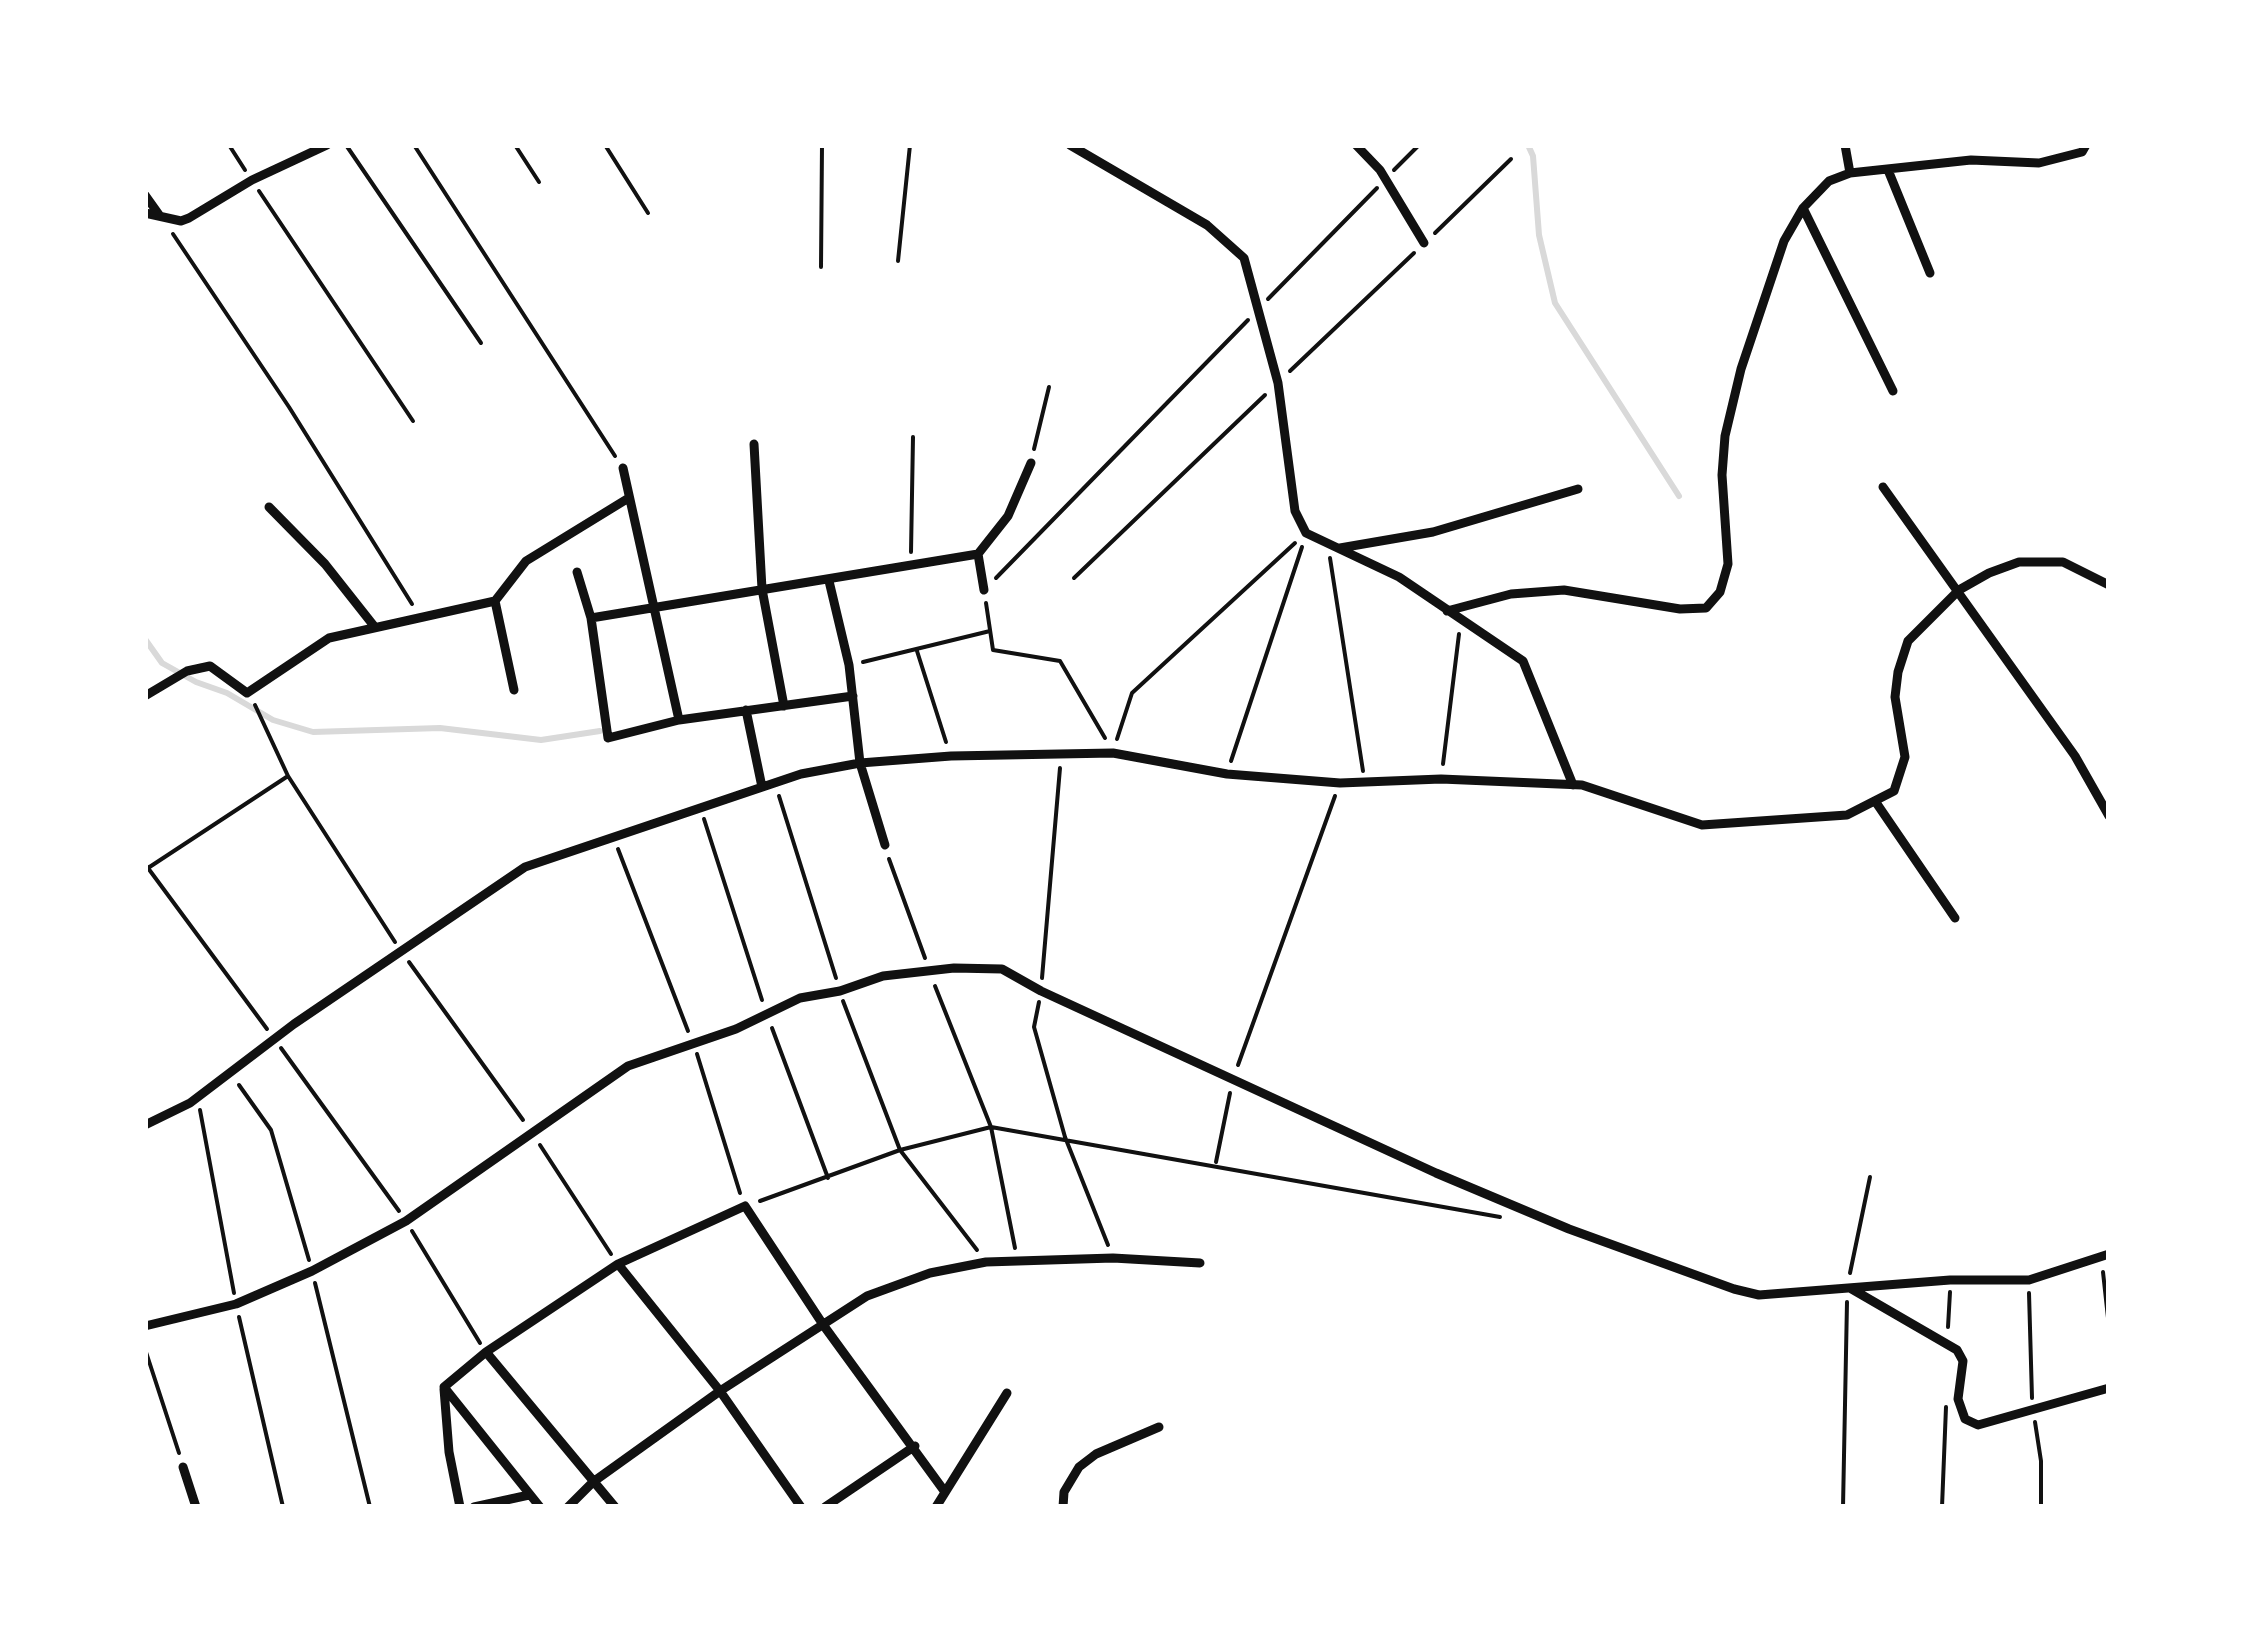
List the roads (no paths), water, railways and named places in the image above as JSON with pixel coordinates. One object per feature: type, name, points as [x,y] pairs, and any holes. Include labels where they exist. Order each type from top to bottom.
[{"type":"street","points":[[145,213],[162,218],[189,218],[252,180],[326,145]]},
{"type":"street","points":[[1070,145],[1207,225],[1244,258],[1278,382],[1295,511],[1306,532],[1399,577],[1460,623],[1522,660],[1573,785]]},
{"type":"street","points":[[1356,145],[1386,179],[1424,243]]},
{"type":"street","points":[[1845,145],[1850,173]]},
{"type":"street","points":[[1447,612],[1511,594],[1564,590],[1680,609],[1706,608],[1720,592],[1728,564],[1722,475],[1725,436],[1760,310],[1784,242],[1803,208],[1829,181],[1850,173],[1972,160],[2039,163],[2082,152],[2086,145]]},
{"type":"street","points":[[1888,170],[1930,272]]},
{"type":"street","points":[[145,195],[162,218]]},
{"type":"street","points":[[1803,208],[1893,391]]},
{"type":"street","points":[[754,444],[762,589],[784,706]]},
{"type":"street","points":[[591,618],[978,554],[1008,516],[1031,464]]},
{"type":"street","points":[[623,468],[680,720]]},
{"type":"street","points":[[1882,487],[2075,756],[2109,816]]},
{"type":"street","points":[[1340,548],[1433,532],[1578,488]]},
{"type":"street","points":[[145,696],[187,671],[210,666],[246,693],[329,638],[418,614],[495,601],[526,561],[627,499]]},
{"type":"street","points":[[269,507],[324,564],[374,626]]},
{"type":"street","points":[[978,554],[984,590]]},
{"type":"street","points":[[145,1126],[190,1104],[400,950],[525,868],[774,782],[860,762],[1113,753],[1227,774],[1340,782],[1441,778],[1573,785],[1702,825],[1847,816],[1894,792],[1905,756],[1896,697],[1908,642],[1959,590],[1988,573],[2019,562],[2063,562],[2109,585]]},
{"type":"street","points":[[578,572],[591,618],[608,738],[680,720],[854,696]]},
{"type":"street","points":[[829,581],[849,666],[860,762],[884,845]]},
{"type":"street","points":[[495,601],[514,690]]},
{"type":"street","points":[[746,710],[762,786]]},
{"type":"street","points":[[1875,802],[1955,918]]},
{"type":"street","points":[[145,1326],[236,1304],[312,1271],[406,1221],[628,1066],[694,1045],[800,998],[840,992],[883,976],[928,969],[1002,969],[1233,1080],[1569,1229],[1734,1289],[1760,1294],[2029,1280],[2105,1256]]},
{"type":"street","points":[[444,1386],[486,1352],[618,1264],[744,1206],[824,1326],[945,1492]]},
{"type":"street","points":[[568,1507],[593,1482],[720,1392],[867,1296],[930,1273],[986,1262],[1113,1258],[1200,1263]]},
{"type":"street","points":[[618,1264],[720,1392],[801,1507]]},
{"type":"street","points":[[1848,1287],[1958,1350],[1963,1361],[1958,1399],[1965,1419],[1978,1425],[2109,1388]]},
{"type":"street","points":[[486,1352],[615,1507]]},
{"type":"street","points":[[444,1386],[540,1507]]},
{"type":"street","points":[[444,1386],[449,1452],[460,1507]]},
{"type":"street","points":[[936,1507],[1007,1393]]},
{"type":"street","points":[[1064,1507],[1064,1492],[1079,1467],[1096,1454],[1160,1427]]},
{"type":"street","points":[[825,1507],[915,1446]]},
{"type":"street","points":[[184,1468],[196,1507]]},
{"type":"street","points":[[474,1507],[529,1494]]},
{"type":"waterway","points":[[1528,145],[1533,156],[1539,235],[1555,303],[1679,496]]},
{"type":"waterway","points":[[145,639],[162,663],[196,682],[227,693],[273,720],[313,732],[440,728],[541,740],[600,731]]}]
